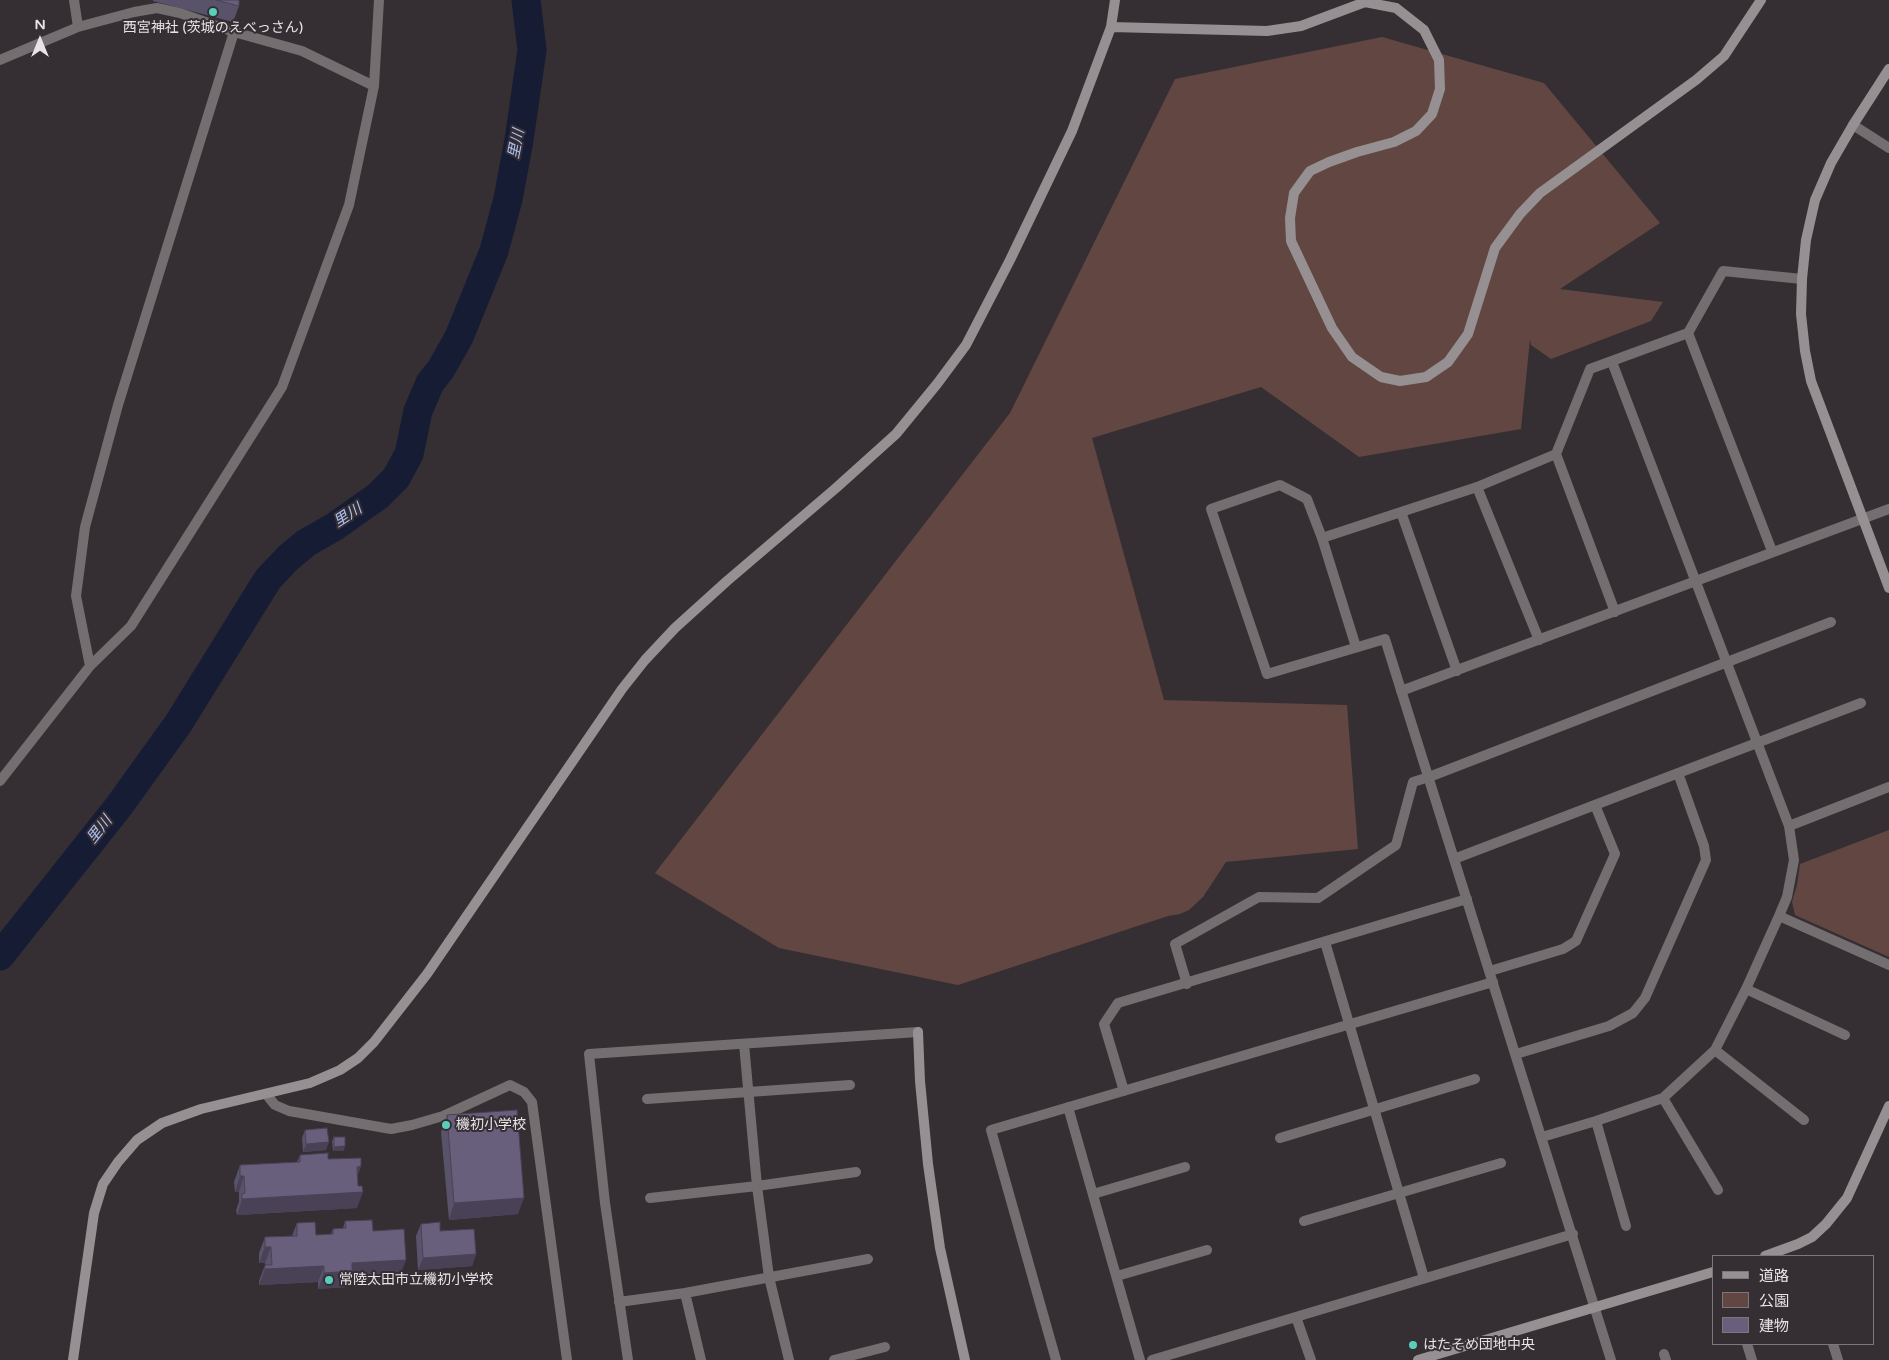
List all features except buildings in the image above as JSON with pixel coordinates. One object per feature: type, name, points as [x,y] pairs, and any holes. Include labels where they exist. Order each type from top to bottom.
[{"type":"street","points":[[74,0],[78,28]]},
{"type":"street","points":[[0,781],[90,666],[131,626],[282,387],[349,205],[374,86],[379,0]]},
{"type":"street","points":[[73,1360],[94,1213],[104,1184],[118,1162],[137,1140],[162,1124],[201,1109],[310,1083],[340,1070],[358,1058],[374,1042],[427,974],[622,689],[645,660],[675,628],[727,581],[896,434],[937,384],[966,345],[1010,260],[1072,131],[1111,28],[1115,0]]},
{"type":"street","points":[[1111,28],[1267,31],[1301,26],[1365,2],[1396,8],[1424,30],[1439,60],[1440,89],[1432,114],[1416,131],[1394,142],[1357,152],[1310,171],[1294,193],[1290,218],[1291,241],[1332,328],[1352,357],[1381,377],[1400,381],[1426,377],[1448,362],[1468,334],[1495,248],[1520,214],[1540,193],[1696,80],[1724,56],[1761,0]]},
{"type":"street","points":[[0,60],[78,28],[134,12],[157,8],[180,13],[234,32],[302,51],[374,86]]},
{"type":"street","points":[[90,666],[76,596],[85,527],[118,405],[234,32]]},
{"type":"street","points":[[1889,70],[1853,125],[1815,200],[1806,240],[1801,314],[1805,351],[1811,381],[1889,588]]},
{"type":"street","points":[[1853,125],[1889,148]]},
{"type":"street","points":[[1615,612],[1556,454],[1590,369],[1688,333],[1723,271],[1802,279]]},
{"type":"street","points":[[1688,333],[1772,551]]},
{"type":"street","points":[[1542,1137],[1663,1098],[1715,1050],[1746,988],[1787,897],[1794,860],[1789,826],[1612,362]]},
{"type":"street","points":[[1322,538],[1477,487],[1556,454]]},
{"type":"street","points":[[1356,646],[1322,538],[1307,499],[1280,485],[1211,509],[1267,674],[1356,646],[1385,639],[1596,1307],[1611,1360]]},
{"type":"street","points":[[1477,487],[1539,640]]},
{"type":"street","points":[[1401,691],[1696,582],[1772,551],[1889,508]]},
{"type":"street","points":[[1401,512],[1457,671]]},
{"type":"street","points":[[1187,984],[1175,944],[1259,898],[1318,898],[1396,845],[1413,782],[1428,778],[1831,622]]},
{"type":"street","points":[[1454,859],[1861,703]]},
{"type":"street","points":[[1516,1054],[1609,1026],[1633,1013],[1645,998],[1706,860],[1704,846],[1678,774]]},
{"type":"street","points":[[1789,826],[1889,786]]},
{"type":"street","points":[[1056,1360],[991,1130],[1349,1024],[1491,976],[1563,949],[1576,941],[1616,854],[1595,805]]},
{"type":"street","points":[[1124,1091],[1104,1024],[1118,1004],[1467,899]]},
{"type":"street","points":[[1779,916],[1889,965]]},
{"type":"street","points":[[1325,942],[1424,1278]]},
{"type":"street","points":[[1746,988],[1845,1035]]},
{"type":"street","points":[[628,1360],[605,1203],[588,1054],[918,1032],[920,1081],[928,1164],[938,1239],[965,1360]]},
{"type":"street","points":[[744,1044],[757,1186],[769,1277],[789,1360]]},
{"type":"street","points":[[1715,1050],[1804,1120]]},
{"type":"street","points":[[1280,1138],[1475,1079]]},
{"type":"street","points":[[266,1094],[275,1105],[289,1111],[391,1129],[443,1116],[502,1087],[510,1085],[524,1092],[532,1102],[566,1360]]},
{"type":"street","points":[[647,1098],[850,1085]]},
{"type":"street","points":[[1663,1098],[1718,1190]]},
{"type":"street","points":[[1768,1255],[1812,1237],[1848,1198],[1889,1106]]},
{"type":"street","points":[[1068,1107],[1140,1360]]},
{"type":"street","points":[[1596,1121],[1626,1226]]},
{"type":"street","points":[[1304,1221],[1501,1163]]},
{"type":"street","points":[[1093,1194],[1185,1167]]},
{"type":"street","points":[[650,1198],[856,1172]]},
{"type":"street","points":[[1152,1360],[1573,1234]]},
{"type":"street","points":[[1117,1276],[1207,1250]]},
{"type":"street","points":[[619,1302],[685,1293],[868,1259]]},
{"type":"street","points":[[1418,1360],[1712,1272]]},
{"type":"street","points":[[685,1293],[701,1360]]},
{"type":"street","points":[[1296,1317],[1311,1360]]},
{"type":"street","points":[[1747,1345],[1752,1360]]},
{"type":"street","points":[[1833,1345],[1838,1360]]},
{"type":"street","points":[[834,1360],[884,1347]]},
{"type":"green space","points":[[1382,37],[1544,83],[1660,223],[1560,289],[1663,302],[1651,321],[1551,359],[1531,345],[1530,339],[1521,429],[1359,457],[1261,387],[1092,438],[1164,700],[1347,705],[1358,849],[1226,862],[1203,897],[1189,910],[958,985],[779,948],[655,873],[1010,413],[1175,79]]},
{"type":"green space","points":[[1889,830],[1889,957],[1795,915],[1792,902],[1800,864]]},
{"type":"waterway","name":"里川","points":[[0,956],[119,806],[178,724],[268,579],[306,543],[334,527],[378,496],[396,478],[409,454],[418,411],[430,383],[441,369],[459,337],[494,251],[508,199],[532,50],[526,0]]},
{"type":"place","name":"西宮神社 (茨城のえべっさん)","points":[[213,12]]},
{"type":"place","name":"機初小学校","points":[[446,1125]]},
{"type":"place","name":"常陸太田市立機初小学校","points":[[329,1280]]},
{"type":"place","name":"はたそめ団地中央","points":[[1413,1345]]}]
